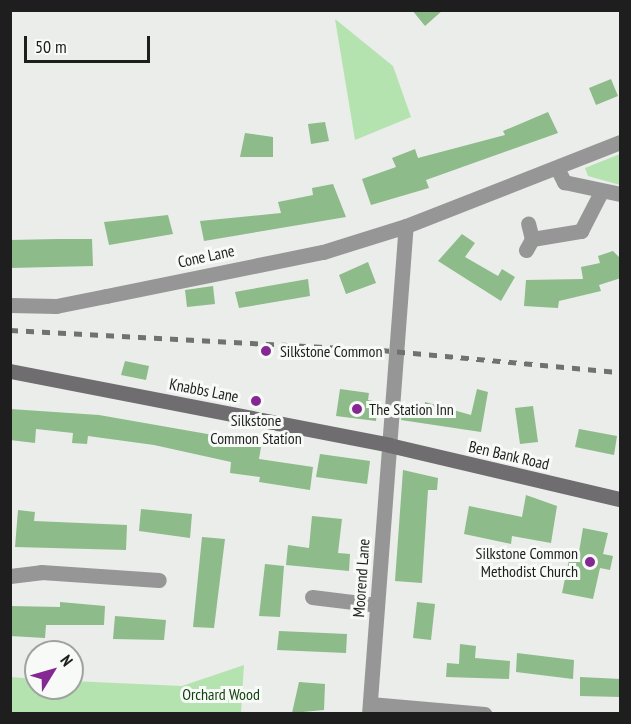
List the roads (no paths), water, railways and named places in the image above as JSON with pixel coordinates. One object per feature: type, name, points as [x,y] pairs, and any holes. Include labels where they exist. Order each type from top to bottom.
[{"type":"main road","name":"Knabbs Lane","points":[[10,371],[389,445]]},
{"type":"main road","name":"Ben Bank Road","points":[[389,445],[621,499]]},
{"type":"street","name":"Cone Lane","points":[[10,305],[56,306],[323,252],[406,226],[621,142]]},
{"type":"street","points":[[557,168],[564,182],[600,194],[621,194]]},
{"type":"street","points":[[528,223],[529,244],[581,231],[600,194]]},
{"type":"street","points":[[389,445],[406,226]]},
{"type":"street","name":"Moorend Lane","points":[[369,709],[389,445]]},
{"type":"street","points":[[10,576],[41,572],[159,580]]},
{"type":"street","points":[[312,597],[377,605]]},
{"type":"street","points":[[369,709],[485,714]]},
{"type":"railway","points":[[10,330],[381,350],[620,372]]},
{"type":"place","name":"Silkstone Common","points":[[266,351]]},
{"type":"place","name":"Silkstone Common Station","points":[[256,401]]},
{"type":"place","name":"The Station Inn","points":[[357,409]]},
{"type":"place","name":"Silkstone Common Methodist Church","points":[[590,562]]},
{"type":"park label","name":"Orchard Wood","points":[[221,694]]}]
